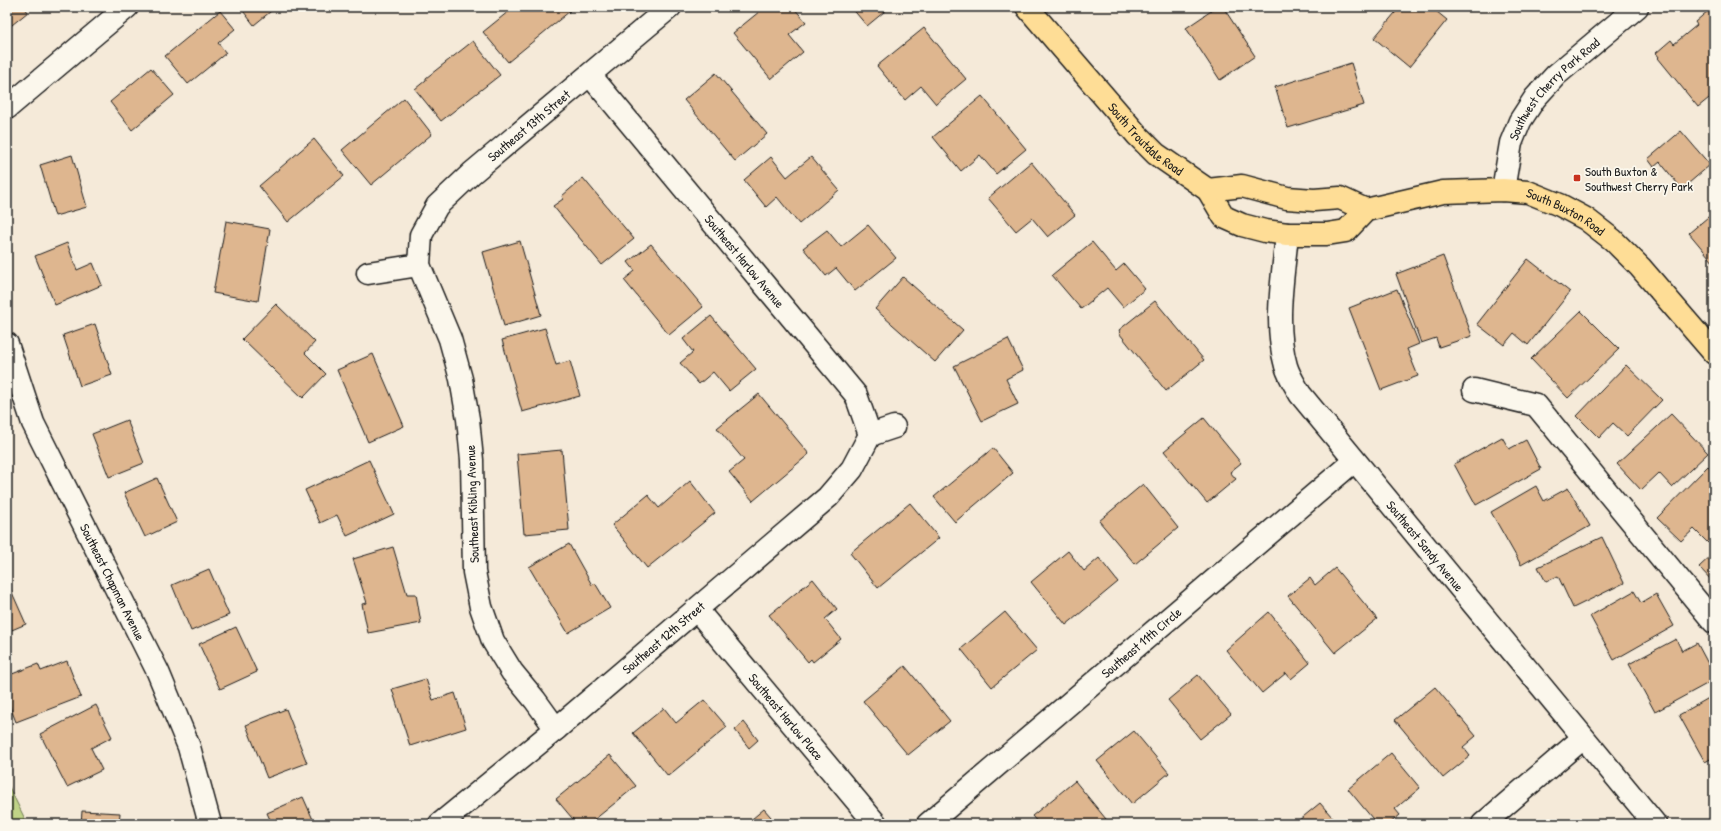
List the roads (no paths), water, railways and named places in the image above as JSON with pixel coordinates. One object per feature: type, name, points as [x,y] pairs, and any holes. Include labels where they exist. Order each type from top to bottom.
[{"type":"main road","name":"South Troutdale Road","points":[[1027,7],[1138,136],[1156,154],[1208,190],[1224,217],[1242,225],[1264,231],[1287,234]]},
{"type":"main road","points":[[1208,190],[1242,186],[1287,198],[1314,200],[1340,198],[1366,210],[1346,230],[1327,234],[1287,234]]},
{"type":"main road","name":"South Buxton Road","points":[[1366,210],[1443,192],[1503,190],[1528,192],[1560,205],[1586,219],[1613,240],[1640,267],[1714,353]]},
{"type":"street","points":[[7,108],[127,7]]},
{"type":"street","name":"Southeast 13th Street","points":[[419,265],[421,235],[437,206],[472,173],[670,7]]},
{"type":"street","name":"Southwest Cherry Park Road","points":[[1503,190],[1511,143],[1520,121],[1535,98],[1556,75],[1637,7]]},
{"type":"street","name":"Southeast Harlow Avenue","points":[[590,75],[856,395],[870,434]]},
{"type":"street","name":"Southeast Sandy Avenue","points":[[1287,234],[1280,307],[1282,344],[1287,368],[1300,394],[1655,824]]},
{"type":"street","points":[[368,273],[419,265]]},
{"type":"street","name":"Southeast Kibling Avenue","points":[[419,265],[450,339],[461,379],[468,419],[472,460],[474,572],[481,607],[493,641],[512,672],[556,729]]},
{"type":"street","name":"Southeast Chapman Avenue","points":[[7,344],[34,423],[158,672],[184,733],[210,824]]},
{"type":"street","points":[[1474,390],[1536,405],[1714,622]]},
{"type":"street","points":[[870,434],[894,427]]},
{"type":"street","name":"Southeast 12th Street","points":[[440,824],[556,729],[828,497],[852,469],[870,434]]},
{"type":"street","name":"Southeast 11th Circle","points":[[928,824],[1354,461]]},
{"type":"street","name":"Southeast Harlow Place","points":[[697,610],[876,824]]},
{"type":"street","points":[[1483,824],[1583,738]]},
{"type":"place","name":"South Buxton & Southwest Cherry Park","points":[[1577,178]]}]
